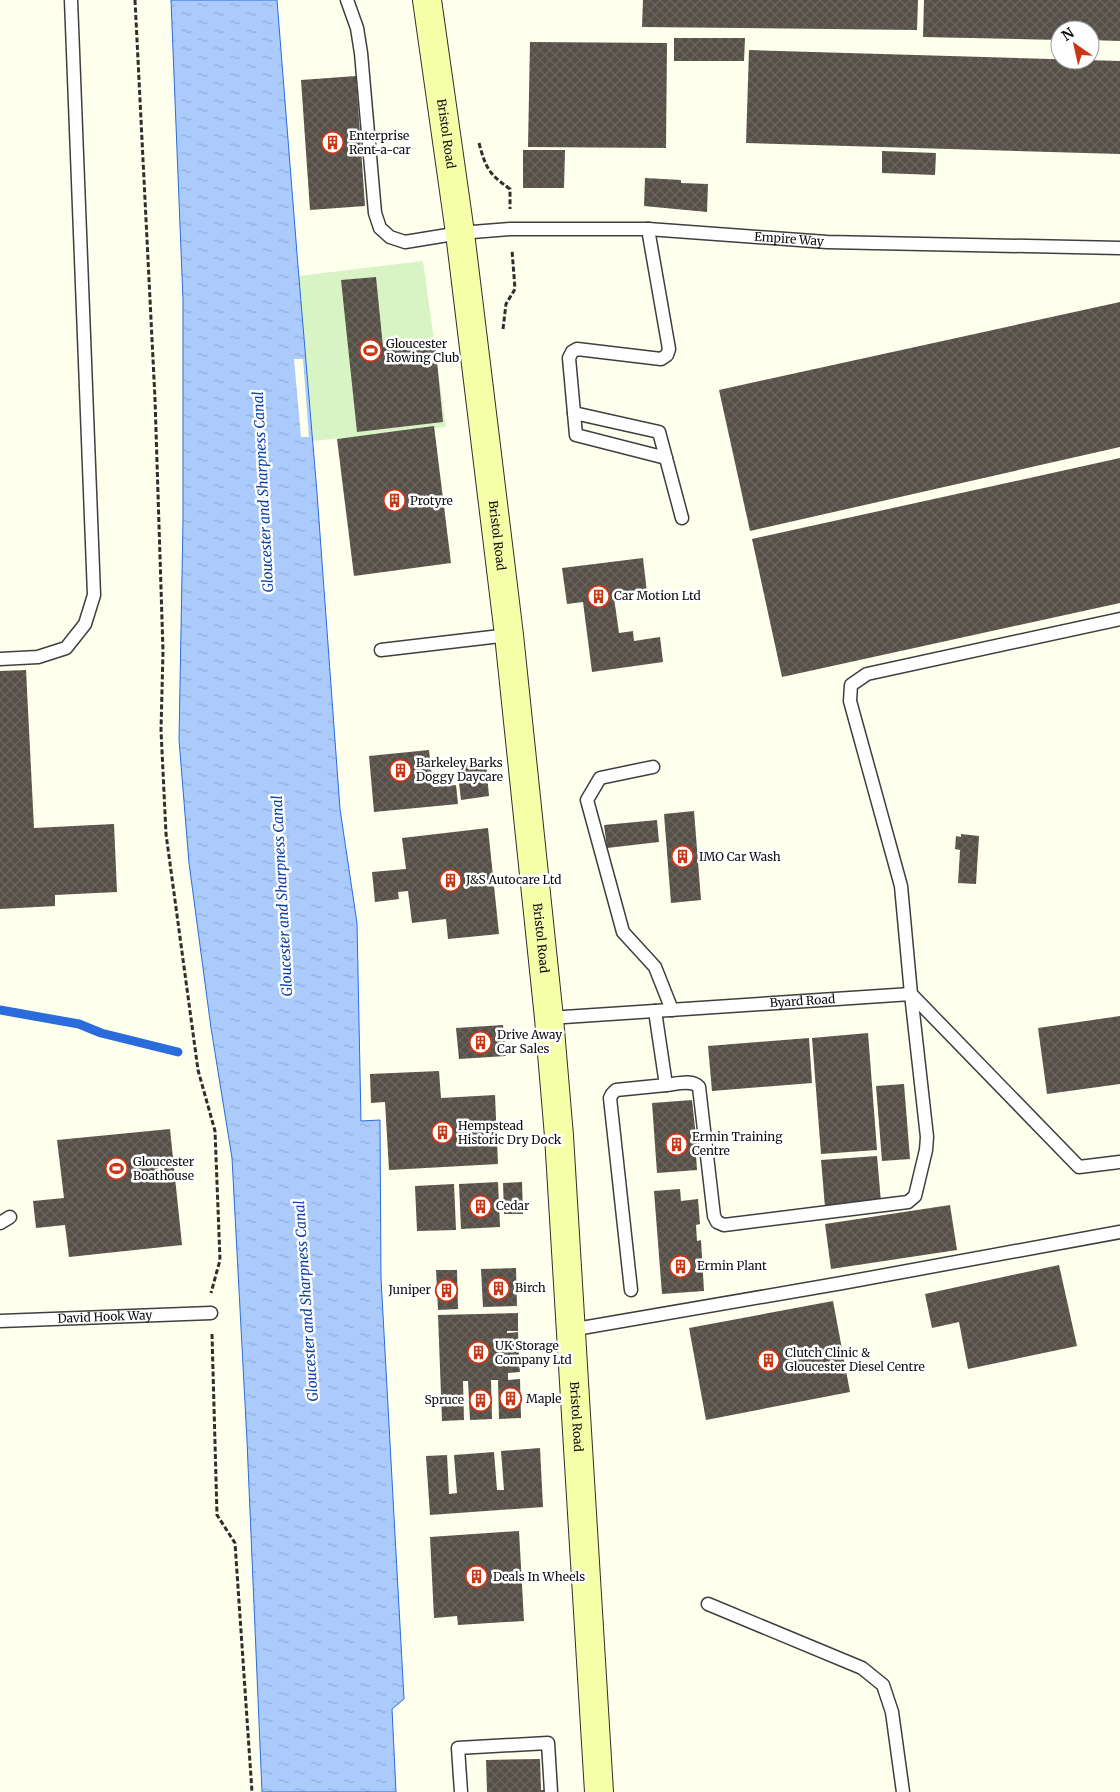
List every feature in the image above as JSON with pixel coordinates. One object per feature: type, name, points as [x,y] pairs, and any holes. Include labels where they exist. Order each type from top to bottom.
[{"type":"street","name":"Bristol Road","points":[[427,0],[460,233],[509,635],[549,1018],[559,1136],[599,1792]]},
{"type":"lane","points":[[0,659],[38,657],[66,648],[85,624],[94,594],[71,0]]},
{"type":"lane","name":"Empire Way","points":[[347,0],[357,28],[362,53],[375,213],[380,228],[390,237],[405,242],[460,233],[510,229],[648,229],[827,242],[1120,248]]},
{"type":"lane","points":[[648,229],[669,349],[667,355],[661,359],[577,349],[568,358],[576,435],[666,458]]},
{"type":"lane","points":[[574,413],[659,432],[682,518]]},
{"type":"lane","points":[[631,1290],[610,1098],[616,1090],[690,1082],[699,1087],[714,1216],[717,1222],[724,1225],[912,1200],[915,1196],[926,1150],[927,1137],[901,886],[850,701],[852,685],[867,674],[1120,620]]},
{"type":"lane","points":[[381,650],[509,635]]},
{"type":"lane","points":[[653,767],[600,778],[587,800],[623,932],[656,967],[672,1010]]},
{"type":"lane","points":[[911,994],[1079,1167],[1120,1162]]},
{"type":"lane","name":"Byard Road","points":[[549,1018],[911,994]]},
{"type":"lane","points":[[655,1011],[666,1085]]},
{"type":"lane","points":[[570,1330],[842,1284],[1120,1232]]},
{"type":"lane","name":"David Hook Way","points":[[0,1322],[211,1313]]},
{"type":"lane","points":[[708,1604],[862,1668],[883,1685],[892,1712],[903,1792]]},
{"type":"lane","points":[[461,1792],[458,1748],[548,1743],[551,1792]]},
{"type":"path","points":[[135,0],[156,409],[163,651],[162,730],[166,834],[198,1070],[215,1131],[220,1260],[210,1293],[217,1515],[235,1544],[252,1792]]},
{"type":"green space","name":"Gloucester Rowing Club","points":[[423,261],[446,427],[313,441],[299,276]]},
{"type":"water","name":"Gloucester and Sharpness Canal","points":[[171,0],[277,0],[317,493],[340,809],[357,923],[361,1121],[380,1120],[381,1278],[404,1699],[392,1709],[396,1792],[262,1792],[247,1441],[232,1158],[211,1028],[189,863],[179,740],[183,520],[183,300]]},
{"type":"pier","points":[[294,359],[303,359],[309,437],[301,437]]},
{"type":"building","points":[[643,0],[918,0],[917,30],[642,27]]},
{"type":"building","points":[[924,0],[1120,0],[1120,41],[1100,40],[1100,20],[1050,20],[1050,40],[923,37]]},
{"type":"building","points":[[674,38],[745,38],[744,61],[674,61]]},
{"type":"building","points":[[530,42],[667,43],[666,148],[528,147]]},
{"type":"building","points":[[749,50],[1050,59],[1050,70],[1100,70],[1100,60],[1120,61],[1120,154],[746,143]]},
{"type":"building","name":"Enterprise Rent-a-car","points":[[356,76],[365,206],[310,210],[301,80]]},
{"type":"building","points":[[523,150],[565,150],[564,188],[523,188]]},
{"type":"building","points":[[882,151],[936,153],[935,175],[882,173]]},
{"type":"building","points":[[645,178],[681,180],[681,183],[708,184],[707,212],[644,206]]},
{"type":"building","name":"Gloucester Rowing Club","points":[[376,277],[383,347],[435,341],[443,422],[357,432],[341,280]]},
{"type":"building","points":[[1120,302],[1120,447],[750,531],[719,390]]},
{"type":"building","name":"Protyre","points":[[434,426],[451,563],[354,576],[337,439]]},
{"type":"building","points":[[1120,458],[1120,603],[782,677],[752,539]]},
{"type":"building","name":"Car Motion Ltd","points":[[643,558],[647,593],[614,598],[619,633],[633,631],[634,641],[660,637],[663,662],[592,672],[583,602],[567,604],[562,568]]},
{"type":"building","points":[[26,670],[34,828],[114,824],[117,892],[55,895],[55,906],[0,909],[0,671]]},
{"type":"building","name":"Barkeley Barks Doggy Daycare","points":[[429,750],[433,787],[456,785],[458,804],[374,812],[369,756]]},
{"type":"building","points":[[486,763],[489,796],[461,800],[457,766]]},
{"type":"building","name":"IMO Car Wash","points":[[694,811],[701,900],[671,903],[664,814]]},
{"type":"building","points":[[657,820],[659,842],[607,848],[604,825]]},
{"type":"building","name":"J&S Autocare Ltd","points":[[488,828],[499,934],[448,939],[446,919],[412,923],[408,891],[398,892],[399,899],[375,902],[372,872],[406,869],[402,838]]},
{"type":"building","points":[[961,834],[979,836],[976,884],[958,883],[960,850],[955,849],[956,836],[961,837]]},
{"type":"building","points":[[1120,1016],[1120,1084],[1047,1094],[1038,1028]]},
{"type":"building","name":"Drive Away Car Sales","points":[[503,1025],[506,1056],[459,1059],[456,1028]]},
{"type":"building","points":[[868,1033],[877,1150],[821,1154],[812,1038]]},
{"type":"building","points":[[809,1038],[812,1083],[712,1091],[708,1046]]},
{"type":"building","name":"Hempstead Historic Dry Dock","points":[[439,1071],[441,1098],[495,1095],[498,1164],[389,1170],[385,1102],[371,1103],[370,1074]]},
{"type":"building","points":[[904,1084],[910,1159],[882,1161],[876,1086]]},
{"type":"building","name":"Ermin Training Centre","points":[[692,1100],[698,1155],[696,1155],[697,1170],[657,1173],[652,1103]]},
{"type":"building","name":"Gloucester Boathouse","points":[[170,1129],[182,1245],[69,1257],[65,1225],[36,1228],[33,1201],[64,1198],[57,1140]]},
{"type":"building","points":[[877,1156],[881,1202],[825,1207],[821,1160]]},
{"type":"building","name":"Cedar","points":[[498,1182],[500,1227],[461,1229],[459,1184]]},
{"type":"building","points":[[522,1182],[523,1214],[504,1214],[503,1183]]},
{"type":"building","points":[[454,1184],[456,1230],[417,1231],[415,1186]]},
{"type":"building","name":"Ermin Plant","points":[[680,1189],[681,1201],[698,1199],[700,1224],[696,1225],[697,1241],[701,1240],[704,1291],[662,1294],[654,1191]]},
{"type":"building","points":[[950,1205],[957,1250],[831,1269],[825,1224]]},
{"type":"building","points":[[1059,1265],[1077,1346],[968,1369],[959,1322],[932,1328],[925,1294]]},
{"type":"building","name":"Birch","points":[[516,1268],[517,1306],[483,1307],[481,1269]]},
{"type":"building","name":"Juniper","points":[[436,1270],[457,1270],[458,1309],[438,1310]]},
{"type":"building","name":"Clutch Clinic & Gloucester Diesel Centre","points":[[833,1301],[850,1392],[706,1420],[689,1328]]},
{"type":"building","name":"UK Storage Company Ltd","points":[[518,1313],[518,1331],[507,1331],[507,1333],[518,1332],[520,1372],[508,1373],[508,1380],[520,1379],[521,1418],[499,1419],[498,1380],[491,1380],[492,1419],[470,1420],[468,1381],[463,1381],[464,1420],[442,1421],[438,1315]]},
{"type":"building","points":[[540,1448],[543,1507],[430,1515],[426,1456],[447,1455],[449,1494],[457,1493],[454,1455],[494,1452],[497,1490],[504,1490],[501,1451]]},
{"type":"building","name":"Deals In Wheels","points":[[519,1531],[524,1621],[458,1625],[457,1616],[434,1618],[430,1537]]},
{"type":"building","points":[[540,1759],[541,1790],[549,1790],[550,1792],[487,1792],[486,1760]]},
{"type":"waterway","points":[[0,1010],[79,1024],[101,1033],[178,1052]]},
{"type":"place","name":"Enterprise Rent-a-car","points":[[333,143]]},
{"type":"place","name":"Gloucester Rowing Club","points":[[370,351]]},
{"type":"place","name":"Protyre","points":[[394,501]]},
{"type":"place","name":"Car Motion Ltd","points":[[598,596]]},
{"type":"place","name":"Barkeley Barks Doggy Daycare","points":[[400,770]]},
{"type":"place","name":"IMO Car Wash","points":[[683,857]]},
{"type":"place","name":"J&S Autocare Ltd","points":[[450,880]]},
{"type":"place","name":"Drive Away Car Sales","points":[[481,1042]]},
{"type":"place","name":"Hempstead Historic Dry Dock","points":[[442,1133]]},
{"type":"place","name":"Ermin Training Centre","points":[[676,1144]]},
{"type":"place","name":"Gloucester Boathouse","points":[[117,1169]]},
{"type":"place","name":"Cedar","points":[[480,1206]]},
{"type":"place","name":"Ermin Plant","points":[[681,1266]]},
{"type":"place","name":"Birch","points":[[499,1288]]},
{"type":"place","name":"Juniper","points":[[447,1290]]},
{"type":"place","name":"UK Storage Company Ltd","points":[[479,1353]]},
{"type":"place","name":"Clutch Clinic & Gloucester Diesel Centre","points":[[769,1360]]},
{"type":"place","name":"Maple","points":[[510,1399]]},
{"type":"place","name":"Spruce","points":[[480,1400]]},
{"type":"place","name":"Deals In Wheels","points":[[477,1577]]}]
